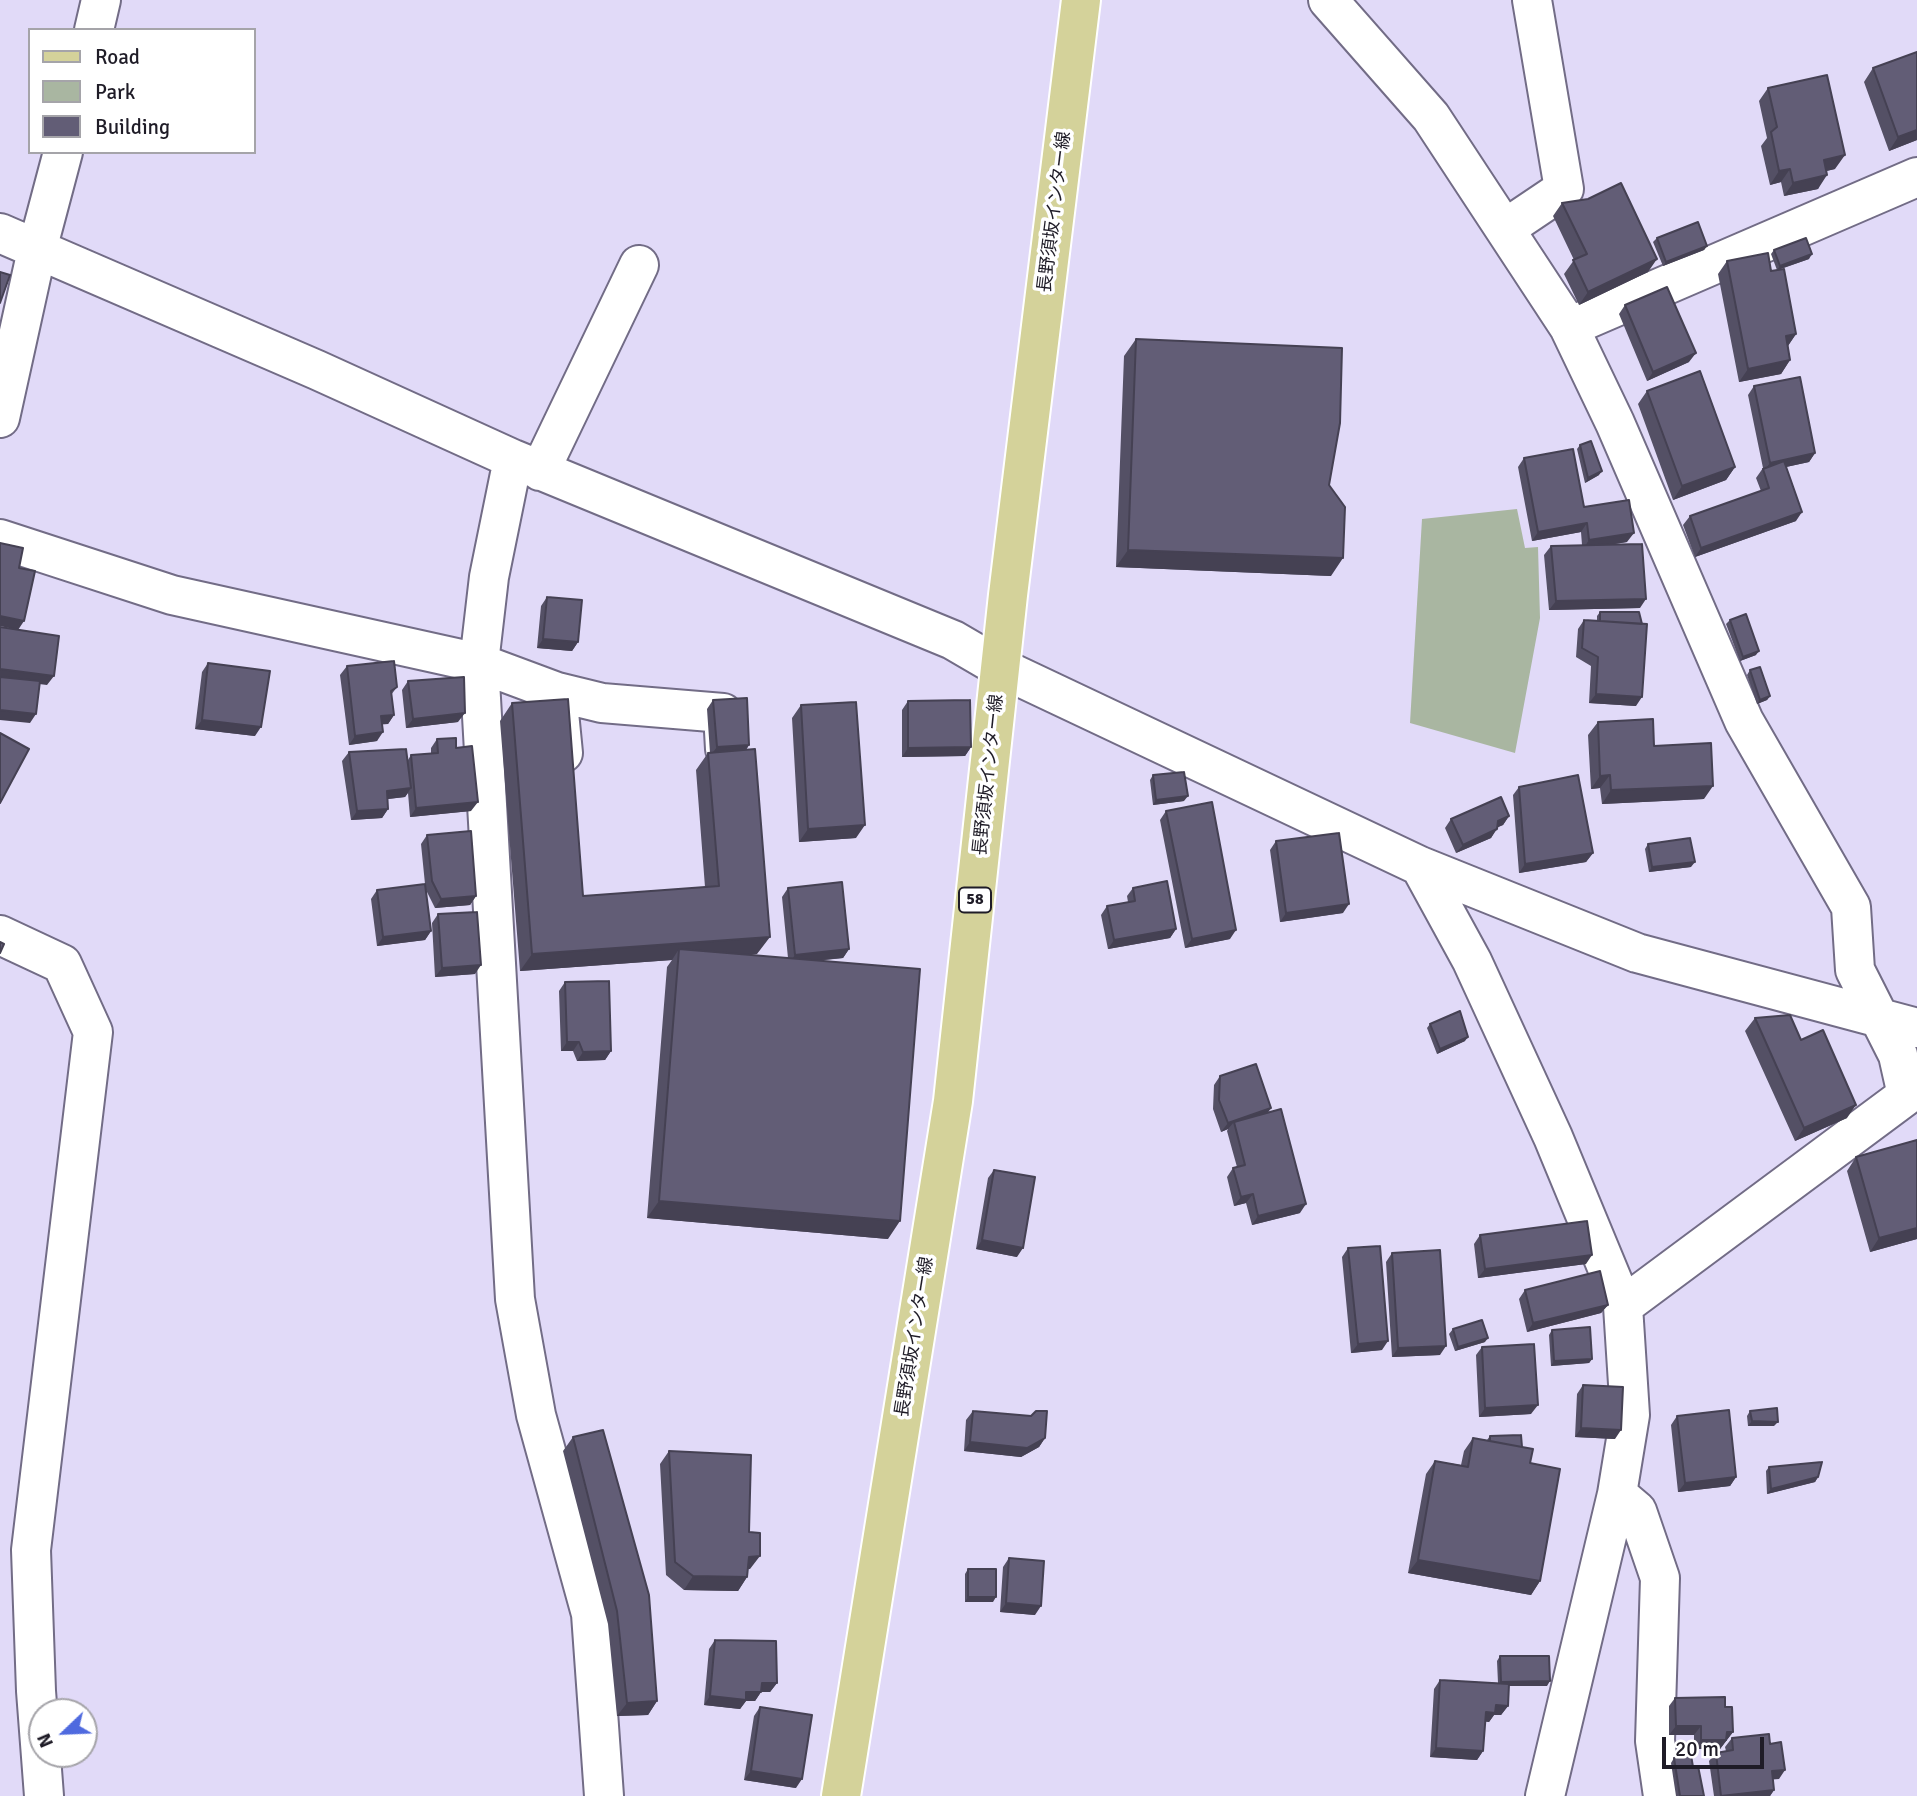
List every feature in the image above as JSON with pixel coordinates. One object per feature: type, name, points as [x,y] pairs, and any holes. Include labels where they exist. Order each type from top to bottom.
[{"type":"main road","name":"長野須坂インター線","points":[[841,1796],[953,1101],[1001,668],[1081,0]]},
{"type":"street","points":[[94,28],[101,0]]},
{"type":"street","points":[[1328,0],[1431,117],[1569,327],[1615,423],[1744,721],[1851,907],[1855,970],[1877,1019],[1898,1055],[1907,1095],[1623,1306]]},
{"type":"street","points":[[1506,228],[1564,189],[1532,0]]},
{"type":"street","points":[[0,418],[37,250],[62,154]]},
{"type":"street","points":[[1569,327],[1917,177]]},
{"type":"street","points":[[0,233],[317,370],[526,465],[953,640],[1001,668],[1420,866],[1637,953],[1917,1028]]},
{"type":"street","points":[[604,1796],[591,1614],[536,1415],[515,1299],[479,663],[489,577],[526,465],[639,265]]},
{"type":"street","points":[[0,539],[172,595],[479,663],[557,692],[602,703],[723,713],[727,782]]},
{"type":"street","points":[[557,692],[566,788]]},
{"type":"street","points":[[1420,866],[1472,961],[1553,1137],[1623,1306],[1630,1415],[1617,1494],[1545,1796]]},
{"type":"street","points":[[0,935],[62,964],[93,1032],[31,1550],[36,1691],[44,1796]]},
{"type":"street","points":[[1617,1494],[1637,1511],[1660,1578],[1655,1741],[1663,1796]]},
{"type":"green space","points":[[1517,509],[1525,548],[1538,547],[1540,618],[1515,753],[1410,723],[1422,519]]},
{"type":"building","points":[[1917,52],[1917,130],[1898,137],[1873,68]]},
{"type":"building","points":[[1827,75],[1845,155],[1824,160],[1827,175],[1793,183],[1790,169],[1779,171],[1771,132],[1777,127],[1768,88]]},
{"type":"building","points":[[1621,183],[1657,259],[1588,292],[1573,260],[1587,254],[1562,203],[1588,199]]},
{"type":"building","points":[[1698,222],[1707,246],[1666,262],[1657,238]]},
{"type":"building","points":[[1806,238],[1812,254],[1780,266],[1774,250]]},
{"type":"building","points":[[1768,253],[1771,271],[1784,269],[1796,334],[1786,336],[1790,360],[1748,369],[1727,261]]},
{"type":"building","points":[[0,272],[10,275],[0,303]]},
{"type":"building","points":[[1667,287],[1696,353],[1653,372],[1625,305]]},
{"type":"building","points":[[1136,339],[1342,348],[1340,423],[1329,485],[1345,507],[1343,558],[1128,550]]},
{"type":"building","points":[[1700,371],[1735,467],[1682,486],[1647,391]]},
{"type":"building","points":[[1800,377],[1815,453],[1770,463],[1754,386]]},
{"type":"building","points":[[1591,441],[1602,471],[1588,478],[1580,445]]},
{"type":"building","points":[[1573,449],[1584,507],[1629,500],[1634,533],[1589,540],[1587,523],[1538,532],[1524,458]]},
{"type":"building","points":[[1784,461],[1802,512],[1701,548],[1690,516],[1769,488],[1763,469]]},
{"type":"building","points":[[0,543],[23,548],[19,568],[35,571],[24,621],[0,616]]},
{"type":"building","points":[[1642,544],[1646,599],[1556,601],[1551,546]]},
{"type":"building","points":[[547,597],[582,600],[578,642],[543,639]]},
{"type":"building","points":[[1600,612],[1639,612],[1642,624],[1600,621]]},
{"type":"building","points":[[1746,614],[1759,651],[1743,657],[1730,620]]},
{"type":"building","points":[[1584,620],[1647,624],[1642,697],[1596,694],[1598,657],[1582,648]]},
{"type":"building","points":[[0,627],[59,636],[54,676],[0,669]]},
{"type":"building","points":[[394,661],[397,687],[391,691],[394,715],[381,716],[383,732],[355,736],[347,666]]},
{"type":"building","points":[[208,663],[270,671],[261,727],[202,720]]},
{"type":"building","points":[[1760,667],[1770,696],[1760,700],[1750,670]]},
{"type":"building","points":[[0,677],[40,681],[36,714],[0,710]]},
{"type":"building","points":[[464,677],[465,713],[413,719],[408,681]]},
{"type":"building","points":[[747,698],[749,745],[717,747],[713,700]]},
{"type":"building","points":[[568,699],[583,896],[719,886],[708,753],[755,749],[770,937],[532,954],[512,703]]},
{"type":"building","points":[[970,700],[971,747],[908,748],[908,701]]},
{"type":"building","points":[[856,702],[865,825],[808,829],[801,705]]},
{"type":"building","points":[[1653,719],[1654,746],[1711,743],[1713,786],[1611,790],[1610,775],[1600,776],[1598,722]]},
{"type":"building","points":[[0,733],[29,749],[0,803]]},
{"type":"building","points":[[456,738],[456,748],[472,746],[478,802],[416,808],[411,755],[438,753],[437,739]]},
{"type":"building","points":[[406,749],[411,788],[387,791],[388,809],[357,811],[349,752]]},
{"type":"building","points":[[1184,772],[1188,796],[1156,800],[1153,775]]},
{"type":"building","points":[[1578,775],[1593,853],[1525,864],[1519,787]]},
{"type":"building","points":[[1501,797],[1509,816],[1498,821],[1497,829],[1463,845],[1451,819]]},
{"type":"building","points":[[1212,802],[1236,930],[1192,939],[1166,811]]},
{"type":"building","points":[[471,831],[476,896],[441,899],[432,881],[427,835]]},
{"type":"building","points":[[1339,833],[1349,904],[1286,913],[1276,841]]},
{"type":"building","points":[[1690,838],[1695,862],[1652,867],[1648,844]]},
{"type":"building","points":[[1167,881],[1176,929],[1114,940],[1107,906],[1135,901],[1133,888]]},
{"type":"building","points":[[842,882],[849,949],[795,955],[788,888]]},
{"type":"building","points":[[425,884],[431,931],[383,937],[377,890]]},
{"type":"building","points":[[477,912],[481,965],[442,968],[438,914]]},
{"type":"building","points":[[679,949],[920,969],[900,1221],[659,1201]]},
{"type":"building","points":[[609,981],[611,1051],[583,1052],[579,1042],[567,1042],[565,982]]},
{"type":"building","points":[[1460,1011],[1468,1037],[1440,1049],[1430,1024]]},
{"type":"building","points":[[1790,1015],[1801,1040],[1823,1030],[1856,1105],[1804,1128],[1755,1018]]},
{"type":"building","points":[[1256,1064],[1271,1108],[1228,1123],[1219,1100],[1220,1076]]},
{"type":"building","points":[[1281,1109],[1306,1204],[1258,1216],[1253,1194],[1241,1197],[1233,1168],[1245,1165],[1234,1122]]},
{"type":"building","points":[[1917,1140],[1917,1228],[1879,1238],[1856,1157]]},
{"type":"building","points":[[994,1170],[1035,1177],[1023,1248],[982,1240]]},
{"type":"building","points":[[1587,1221],[1592,1255],[1485,1269],[1480,1235]]},
{"type":"building","points":[[1380,1246],[1388,1341],[1358,1344],[1348,1248]]},
{"type":"building","points":[[1440,1250],[1446,1346],[1398,1348],[1392,1253]]},
{"type":"building","points":[[1600,1271],[1608,1305],[1533,1323],[1525,1290]]},
{"type":"building","points":[[1482,1320],[1488,1338],[1458,1347],[1453,1329]]},
{"type":"building","points":[[1590,1327],[1592,1359],[1554,1361],[1552,1330]]},
{"type":"building","points":[[1534,1344],[1538,1405],[1485,1408],[1482,1347]]},
{"type":"building","points":[[1583,1385],[1623,1387],[1621,1430],[1581,1428]]},
{"type":"building","points":[[1777,1408],[1778,1422],[1752,1421],[1750,1411]]},
{"type":"building","points":[[1729,1410],[1736,1477],[1685,1483],[1677,1416]]},
{"type":"building","points":[[973,1411],[1031,1416],[1036,1411],[1047,1411],[1045,1438],[1027,1448],[970,1442]]},
{"type":"building","points":[[603,1430],[649,1595],[657,1701],[627,1703],[617,1611],[573,1437]]},
{"type":"building","points":[[1521,1435],[1522,1447],[1490,1441],[1490,1436]]},
{"type":"building","points":[[1473,1438],[1533,1449],[1530,1463],[1560,1469],[1540,1581],[1418,1560],[1435,1461],[1468,1467]]},
{"type":"building","points":[[669,1451],[751,1455],[749,1532],[760,1533],[760,1556],[749,1557],[747,1577],[693,1576],[675,1562]]},
{"type":"building","points":[[1822,1462],[1818,1477],[1771,1489],[1769,1467]]},
{"type":"building","points":[[1009,1558],[1044,1561],[1041,1606],[1006,1603]]},
{"type":"building","points":[[968,1569],[996,1569],[996,1597],[968,1597]]},
{"type":"building","points":[[715,1640],[776,1641],[777,1683],[762,1683],[761,1692],[746,1692],[746,1700],[710,1696]]},
{"type":"building","points":[[1500,1656],[1549,1656],[1550,1681],[1501,1682]]},
{"type":"building","points":[[1440,1680],[1509,1684],[1508,1706],[1496,1705],[1495,1713],[1486,1712],[1483,1751],[1436,1748]]},
{"type":"building","points":[[1725,1697],[1725,1707],[1732,1707],[1733,1732],[1727,1732],[1726,1740],[1701,1740],[1701,1726],[1676,1726],[1675,1698]]},
{"type":"building","points":[[760,1707],[812,1715],[802,1779],[751,1771]]},
{"type":"building","points":[[1769,1734],[1770,1744],[1781,1742],[1785,1770],[1772,1771],[1774,1790],[1721,1796],[1716,1753],[1733,1750],[1732,1738]]},
{"type":"building","points":[[1691,1755],[1693,1767],[1698,1766],[1704,1796],[1680,1796],[1674,1758]]}]
